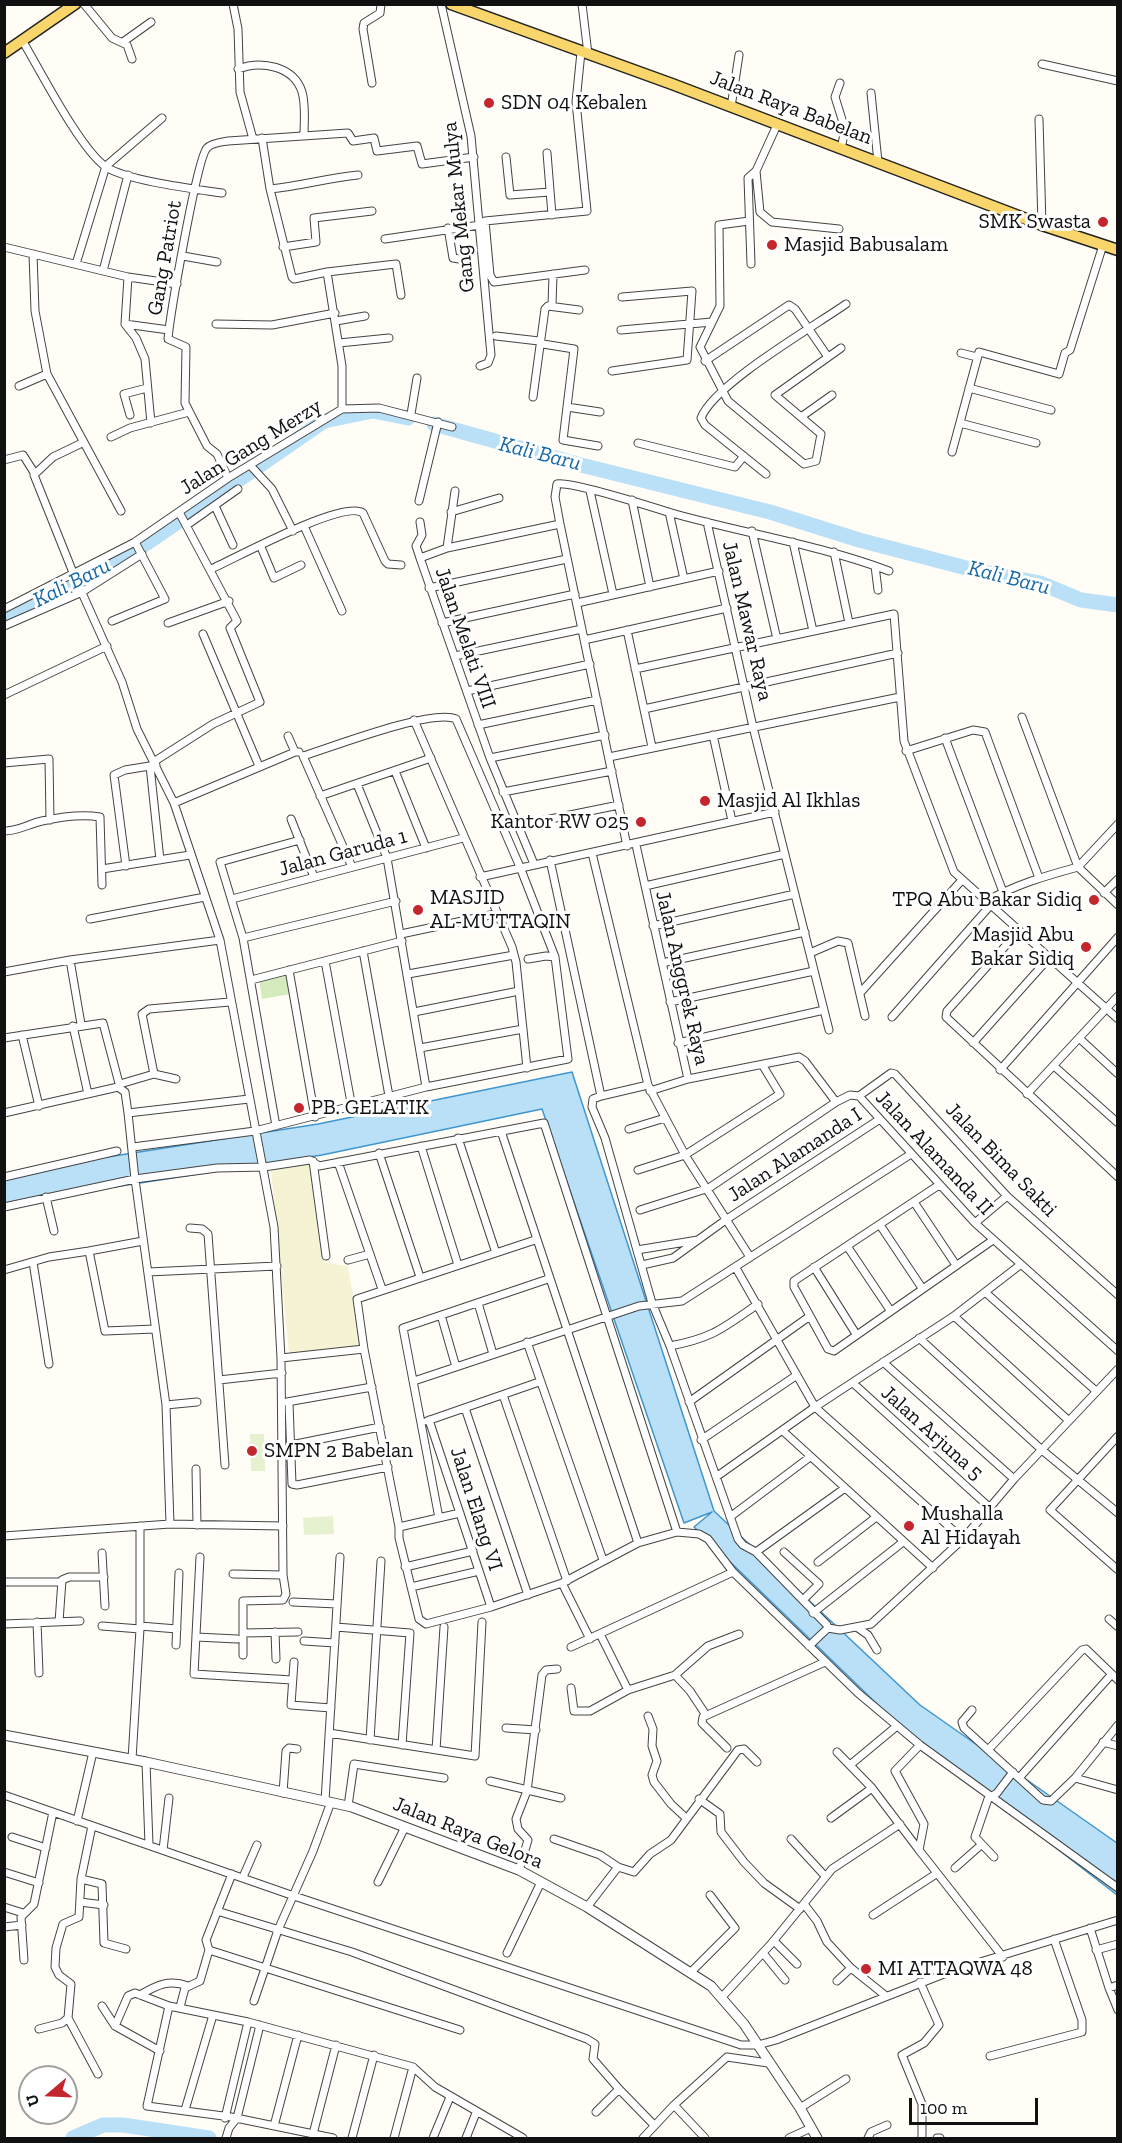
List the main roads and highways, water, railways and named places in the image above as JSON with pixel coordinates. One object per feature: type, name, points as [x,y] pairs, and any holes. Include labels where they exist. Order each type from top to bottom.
[{"type":"main road","points":[[4,52],[75,4]]},
{"type":"main road","name":"Jalan Raya Babelan","points":[[451,4],[1042,225],[1118,250]]},
{"type":"water","points":[[572,1072],[714,1511],[920,1705],[1117,1843],[1117,1895],[906,1732],[694,1527],[712,1512],[684,1523],[542,1109],[322,1155],[36,1199],[5,1209],[4,1180],[37,1168],[318,1124]]},
{"type":"waterway","name":"Kali Baru","points":[[4,617],[100,571],[147,543],[324,421],[373,411],[408,418]]},
{"type":"waterway","name":"Kali Baru","points":[[434,424],[581,465],[770,512],[859,540],[974,570],[1040,583],[1081,600],[1118,605]]},
{"type":"waterway","points":[[73,2138],[103,2125],[123,2125],[209,2138]]},
{"type":"place","name":"SDN 04 Kebalen","points":[[489,103]]},
{"type":"place","name":"SMK Swasta","points":[[1103,222]]},
{"type":"place","name":"Masjid Babusalam","points":[[772,245]]},
{"type":"place","name":"Masjid Al Ikhlas","points":[[705,801]]},
{"type":"place","name":"Kantor RW 025","points":[[641,822]]},
{"type":"place","name":"TPQ Abu Bakar Sidiq","points":[[1094,900]]},
{"type":"place","name":"MASJID AL-MUTTAQIN","points":[[418,910]]},
{"type":"place","name":"Masjid Abu Bakar Sidiq","points":[[1086,947]]},
{"type":"place","name":"PB. GELATIK","points":[[299,1108]]},
{"type":"place","name":"SMPN 2 Babelan","points":[[252,1451]]},
{"type":"place","name":"Mushalla Al Hidayah","points":[[909,1526]]},
{"type":"place","name":"MI ATTAQWA 48","points":[[866,1969]]}]
